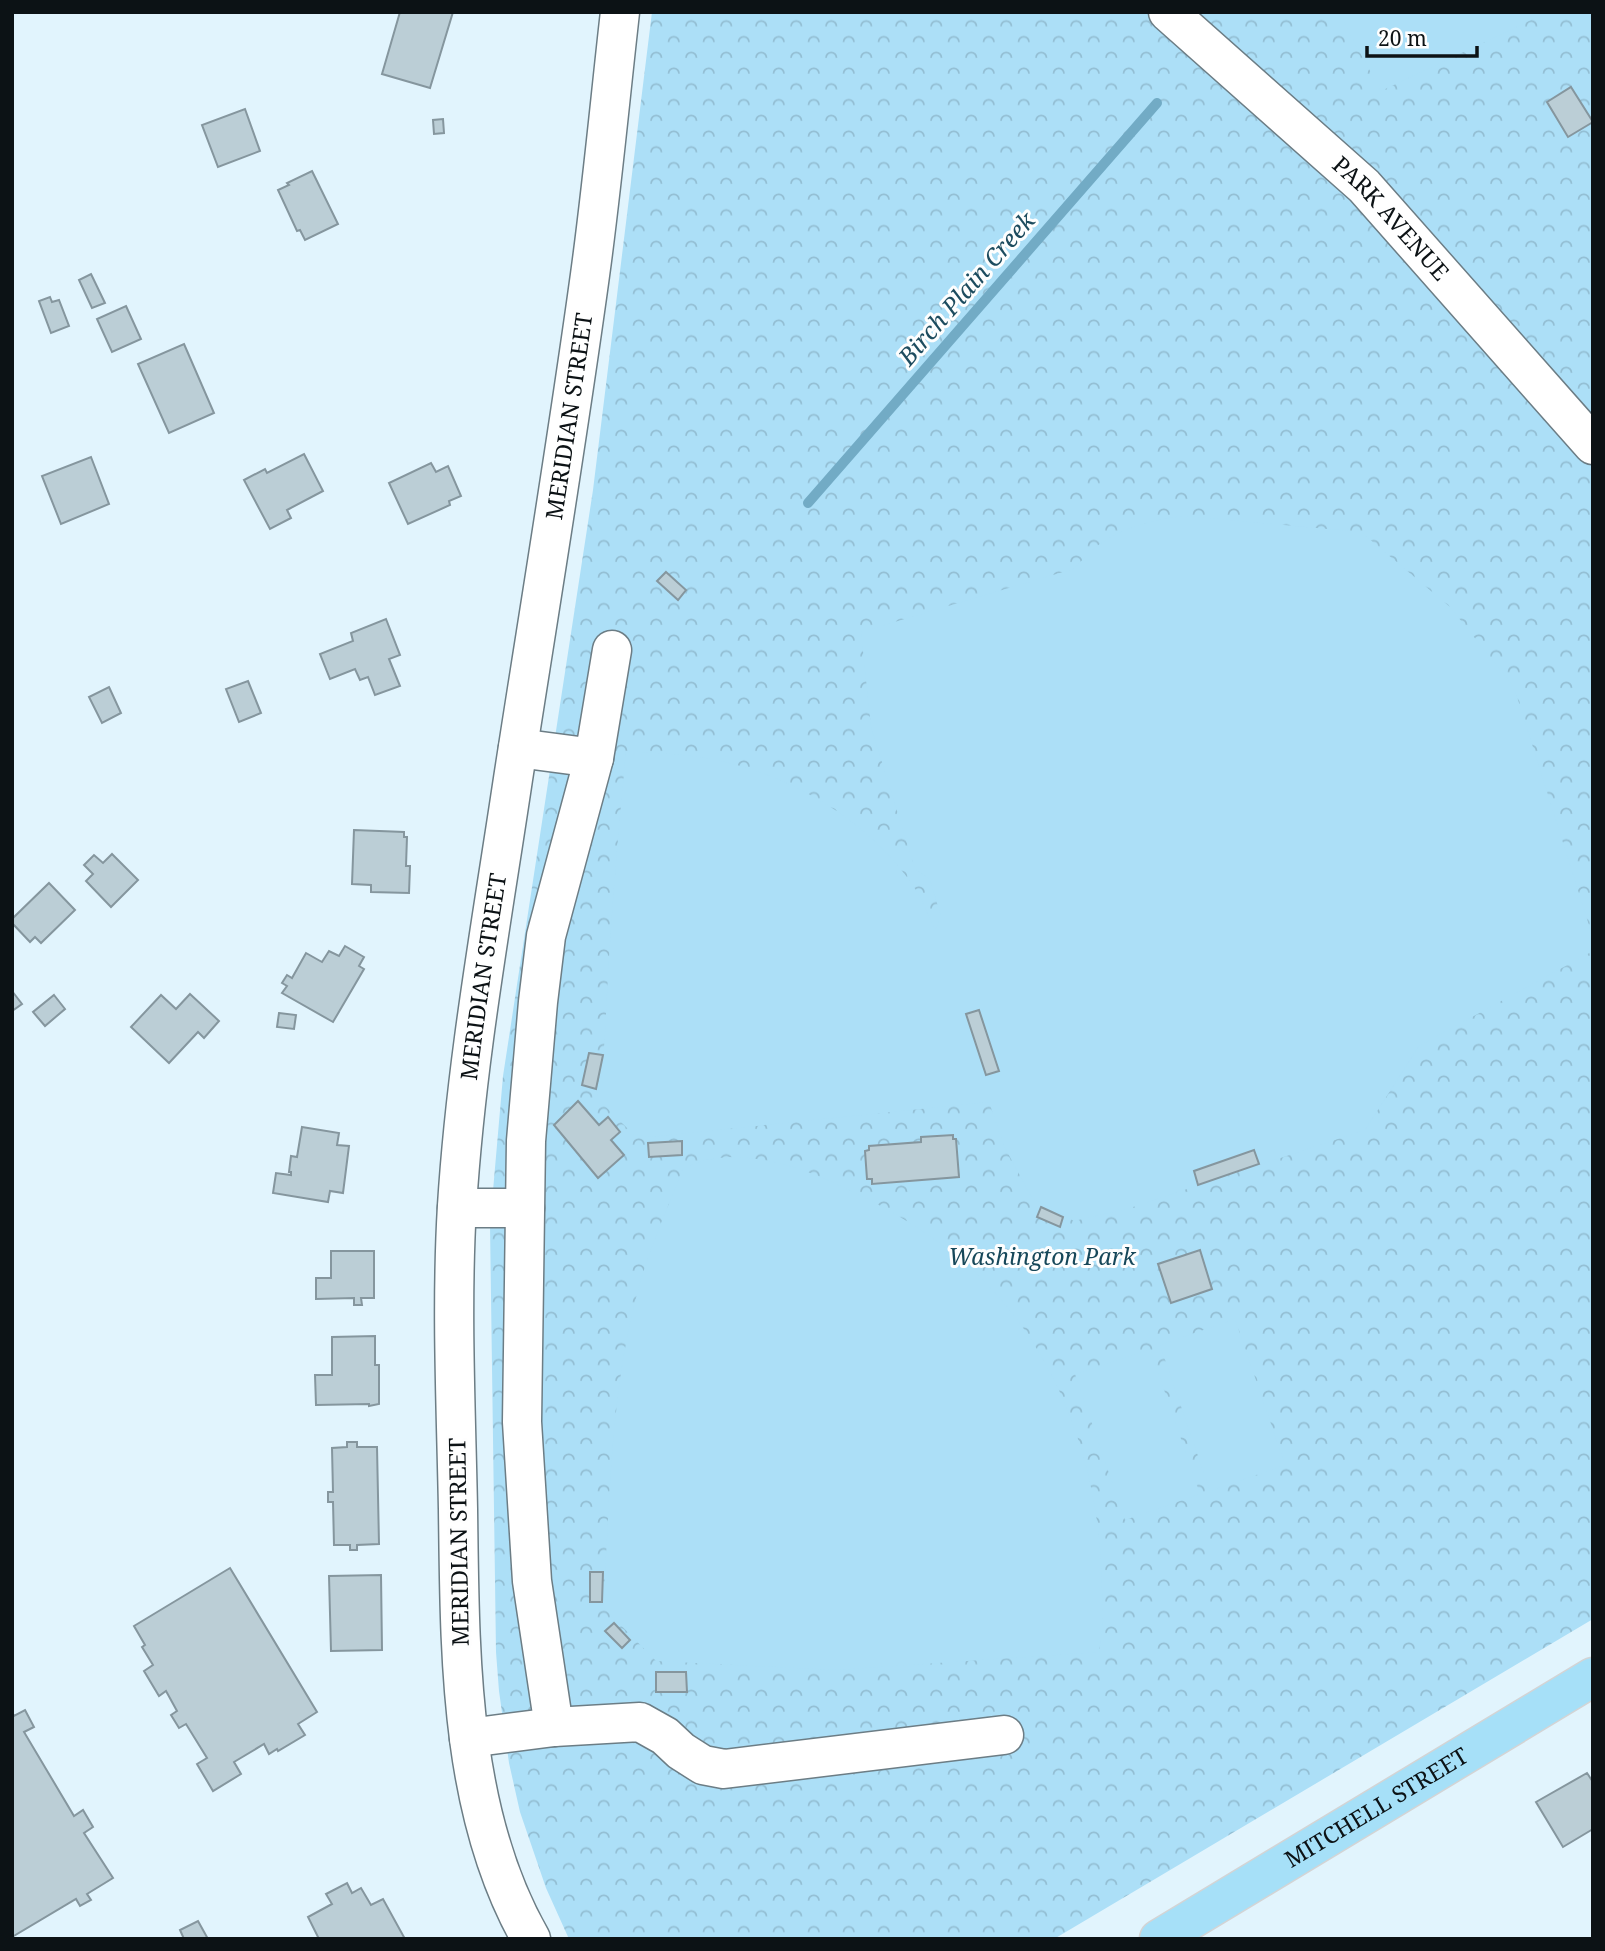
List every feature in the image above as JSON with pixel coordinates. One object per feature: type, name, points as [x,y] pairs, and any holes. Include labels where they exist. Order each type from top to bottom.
[{"type":"main road","name":"MITCHELL STREET","points":[[1159,1939],[1593,1677]]},
{"type":"street","name":"MERIDIAN STREET","points":[[531,1939],[502,1879],[487,1828],[469,1738],[460,1637],[454,1288],[457,1208],[479,1006],[591,273],[620,12]]},
{"type":"street","name":"PARK AVENUE","points":[[1168,12],[1364,186],[1593,445]]},
{"type":"street","points":[[554,1727],[532,1581],[522,1422],[526,1141],[546,936],[594,758],[612,650]]},
{"type":"street","points":[[518,748],[594,758]]},
{"type":"street","points":[[457,1208],[525,1208]]},
{"type":"street","points":[[469,1738],[554,1727],[640,1721],[703,1765],[724,1769],[1004,1735]]},
{"type":"green space","name":"Washington Park","points":[[652,12],[1593,12],[1593,1619],[1054,1939],[569,1939],[546,1888],[520,1812],[509,1763],[496,1652],[490,1225],[503,1076],[593,490]]},
{"type":"green space","points":[[1342,12],[1548,12],[1381,91],[1346,27]]},
{"type":"green space","points":[[1185,516],[1361,532],[1450,607],[1514,687],[1593,938],[1593,951],[1419,1046],[1365,1130],[1130,1208],[1074,1221],[1032,1198],[1004,1146],[989,1102],[649,1137],[633,1134],[598,1099],[626,751],[685,755],[721,761],[777,779],[804,791],[854,823],[896,864],[917,892],[935,930],[941,917],[930,879],[915,869],[871,727],[861,632],[1073,569],[1097,546],[1116,534],[1151,522]]},
{"type":"green space","points":[[727,1157],[762,1160],[794,1167],[874,1202],[926,1233],[958,1258],[987,1284],[1014,1316],[1038,1350],[1057,1387],[1086,1465],[1095,1505],[1100,1547],[1103,1612],[1099,1652],[836,1670],[656,1661],[603,1607],[616,1410],[628,1332],[641,1278],[683,1168],[706,1160]]},
{"type":"green space","points":[[1235,1319],[1285,1465],[1210,1491],[1160,1345]]},
{"type":"green space","points":[[1150,1349],[1200,1494],[1125,1520],[1075,1374]]},
{"type":"building","points":[[400,12],[453,12],[430,88],[382,74]]},
{"type":"building","points":[[1571,87],[1593,122],[1568,137],[1547,102]]},
{"type":"building","points":[[245,109],[260,151],[218,167],[202,125]]},
{"type":"building","points":[[443,119],[444,133],[434,134],[433,120]]},
{"type":"building","points":[[312,171],[338,224],[305,240],[300,230],[297,231],[278,190]]},
{"type":"building","points":[[91,274],[105,303],[92,308],[79,280]]},
{"type":"building","points":[[50,297],[52,302],[59,300],[69,326],[51,333],[39,301]]},
{"type":"building","points":[[126,306],[141,339],[112,352],[97,319]]},
{"type":"building","points":[[184,344],[214,413],[169,433],[138,364]]},
{"type":"building","points":[[304,454],[323,491],[287,510],[291,518],[270,529],[244,480],[265,469],[267,473]]},
{"type":"building","points":[[91,457],[109,504],[61,524],[42,476]]},
{"type":"building","points":[[431,463],[436,472],[448,466],[461,496],[449,501],[450,505],[408,524],[389,483]]},
{"type":"building","points":[[666,572],[686,590],[678,600],[657,581]]},
{"type":"building","points":[[386,619],[400,655],[389,659],[400,686],[375,695],[368,677],[360,680],[355,669],[330,679],[320,654],[353,641],[351,633]]},
{"type":"building","points":[[248,681],[261,713],[239,722],[226,689]]},
{"type":"building","points":[[109,687],[121,713],[102,723],[89,697]]},
{"type":"building","points":[[354,830],[404,832],[404,837],[407,837],[406,866],[410,866],[409,893],[371,892],[371,885],[352,884]]},
{"type":"building","points":[[112,854],[138,880],[111,907],[86,881],[93,874],[84,865],[94,855],[103,863]]},
{"type":"building","points":[[49,883],[75,910],[41,943],[35,937],[30,942],[12,923],[12,919]]},
{"type":"building","points":[[345,946],[364,957],[359,966],[364,969],[333,1022],[282,993],[287,986],[282,983],[287,975],[292,978],[306,953],[322,962],[329,951],[339,956]]},
{"type":"building","points":[[12,991],[22,1004],[12,1011]]},
{"type":"building","points":[[190,994],[219,1021],[204,1038],[198,1032],[169,1063],[131,1027],[161,995],[176,1009]]},
{"type":"building","points":[[54,995],[65,1009],[45,1026],[33,1012]]},
{"type":"building","points":[[979,1010],[999,1071],[986,1075],[966,1014]]},
{"type":"building","points":[[279,1013],[296,1015],[294,1029],[277,1027]]},
{"type":"building","points":[[589,1053],[603,1055],[596,1089],[582,1085]]},
{"type":"building","points":[[578,1101],[599,1125],[608,1117],[620,1132],[611,1140],[624,1155],[598,1178],[554,1125]]},
{"type":"building","points":[[302,1127],[339,1133],[337,1145],[349,1146],[343,1193],[330,1191],[328,1202],[273,1193],[276,1173],[291,1175],[291,1156],[297,1157]]},
{"type":"building","points":[[953,1135],[953,1139],[956,1139],[959,1177],[872,1184],[872,1179],[867,1179],[865,1151],[869,1150],[869,1146],[921,1142],[921,1137]]},
{"type":"building","points":[[682,1141],[682,1155],[649,1157],[648,1143]]},
{"type":"building","points":[[1254,1150],[1259,1164],[1198,1185],[1194,1171]]},
{"type":"building","points":[[1041,1207],[1063,1217],[1060,1227],[1037,1217]]},
{"type":"building","points":[[1200,1250],[1212,1289],[1171,1303],[1158,1264]]},
{"type":"building","points":[[331,1251],[374,1251],[374,1298],[361,1298],[362,1305],[354,1305],[354,1298],[316,1299],[316,1278],[331,1278]]},
{"type":"building","points":[[375,1336],[375,1365],[379,1365],[379,1404],[316,1405],[315,1375],[332,1375],[332,1337]]},
{"type":"building","points":[[347,1442],[357,1442],[357,1447],[377,1447],[379,1544],[357,1545],[357,1550],[350,1550],[350,1545],[334,1545],[333,1502],[328,1502],[328,1492],[333,1492],[332,1448],[347,1447]]},
{"type":"building","points":[[230,1568],[317,1712],[298,1724],[305,1735],[269,1754],[264,1744],[234,1762],[241,1774],[213,1791],[197,1764],[207,1758],[186,1724],[179,1728],[171,1715],[177,1711],[166,1691],[159,1696],[144,1671],[153,1665],[134,1626]]},
{"type":"building","points":[[590,1572],[603,1572],[602,1602],[590,1602]]},
{"type":"building","points":[[381,1575],[382,1650],[331,1651],[329,1576]]},
{"type":"building","points":[[614,1623],[630,1640],[622,1648],[605,1631]]},
{"type":"building","points":[[656,1672],[686,1672],[687,1692],[656,1692]]},
{"type":"building","points":[[25,1710],[34,1727],[24,1732],[74,1816],[83,1810],[93,1827],[84,1833],[113,1878],[87,1894],[91,1900],[80,1906],[76,1899],[12,1937],[12,1712],[14,1716]]},
{"type":"building","points":[[1587,1773],[1593,1782],[1593,1829],[1563,1847],[1536,1802]]},
{"type":"building","points":[[347,1883],[352,1893],[361,1888],[371,1905],[383,1899],[405,1939],[319,1939],[308,1917],[332,1904],[326,1894]]},
{"type":"building","points":[[198,1921],[208,1939],[184,1939],[180,1930]]},
{"type":"waterway","name":"Birch Plain Creek","points":[[808,503],[1157,103]]}]
